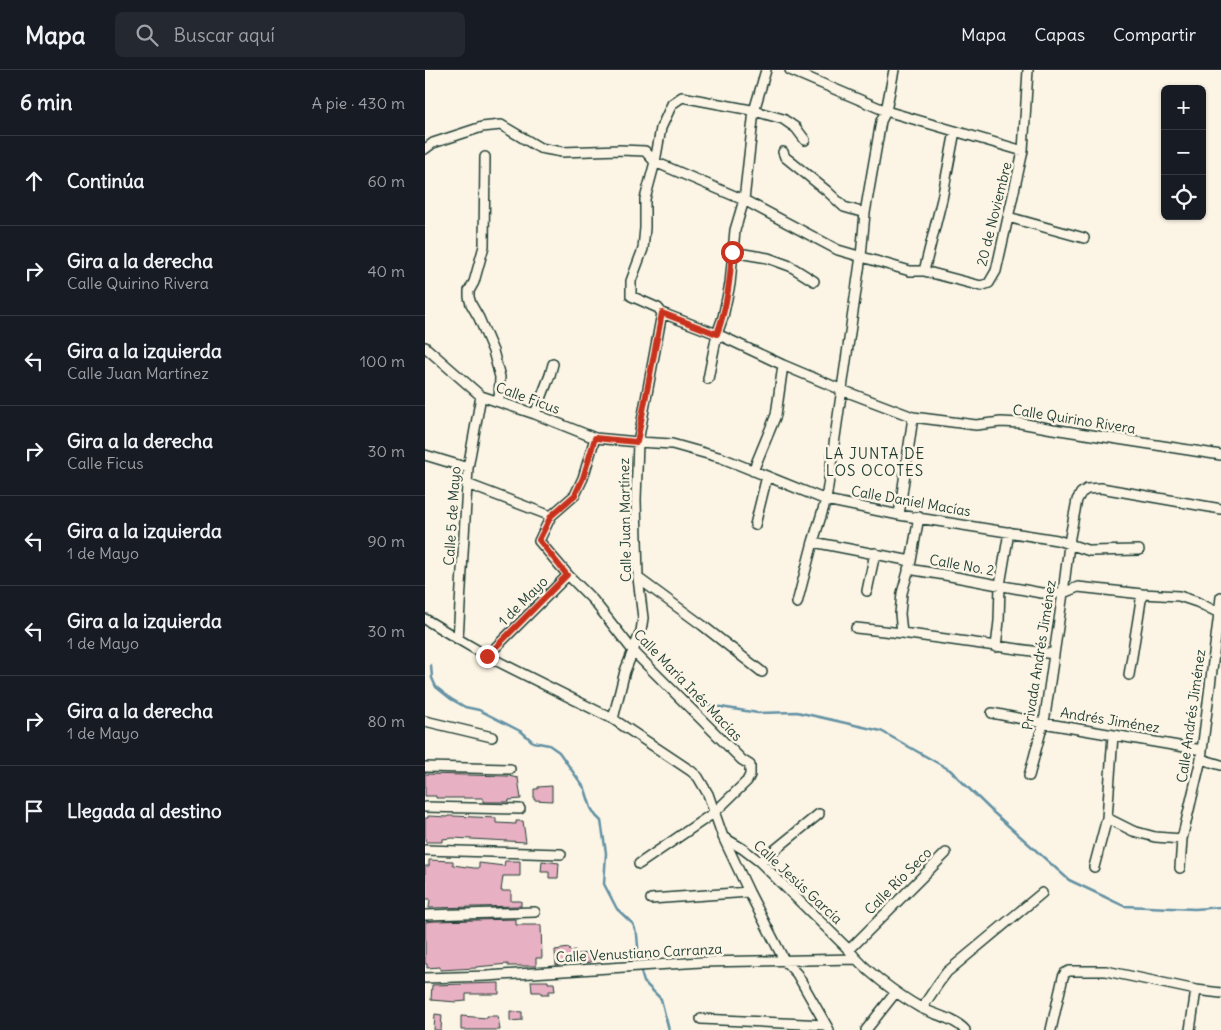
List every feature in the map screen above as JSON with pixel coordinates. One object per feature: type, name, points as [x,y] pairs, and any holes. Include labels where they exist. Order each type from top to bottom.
[{"type":"street","points":[[708,379],[730,284],[735,230],[744,200],[754,111],[766,70]]},
{"type":"street","name":"20 de Noviembre","points":[[790,70],[886,111],[1023,151]]},
{"type":"street","points":[[797,603],[826,500],[861,256],[865,213],[881,121],[886,111],[894,70]]},
{"type":"street","name":"20 de Noviembre","points":[[924,271],[981,286],[989,283],[996,271],[1023,151],[1028,70]]},
{"type":"street","points":[[662,313],[658,308],[631,296],[631,282],[643,249],[645,199],[655,162],[661,128],[672,104],[683,97],[754,111],[783,119],[796,128],[805,140]]},
{"type":"street","points":[[425,149],[433,143],[482,128],[501,125],[540,148],[562,152],[645,151],[655,162],[744,200],[838,250],[910,271],[924,271],[942,199],[955,131]]},
{"type":"street","points":[[783,152],[785,157],[844,207],[865,213]]},
{"type":"street","points":[[485,158],[484,246],[474,282],[469,291],[469,297],[493,351],[500,378],[499,402]]},
{"type":"street","points":[[1008,217],[1084,238]]},
{"type":"street","points":[[732,252],[768,258],[790,266],[815,281]]},
{"type":"street","name":"Calle Quirino Rivera","points":[[662,313],[717,334],[783,365],[913,418],[976,425],[1020,422],[1053,429],[1221,455]]},
{"type":"street","name":"Calle Juan Martínez","points":[[613,719],[625,670],[634,652],[643,618],[638,578],[637,442],[662,313]]},
{"type":"street","name":"Calle Ficus","points":[[425,347],[481,396],[535,414],[595,438],[637,442]]},
{"type":"street","points":[[535,414],[553,364]]},
{"type":"street","points":[[753,471],[776,415],[783,365]]},
{"type":"street","name":"Calle 5 de Mayo","points":[[458,639],[468,468],[481,396]]},
{"type":"street","points":[[899,515],[913,418]]},
{"type":"street","name":"1 de Mayo","points":[[487,656],[567,575],[539,540],[551,516],[575,495],[583,478],[595,438]]},
{"type":"street","name":"Calle Daniel Macías","points":[[637,442],[672,444],[722,458],[826,500],[899,515],[1069,541],[1090,551],[1139,550]]},
{"type":"street","points":[[425,455],[468,468]]},
{"type":"street","points":[[755,525],[767,476]]},
{"type":"street","points":[[467,484],[551,516]]},
{"type":"street","points":[[1069,541],[1077,500],[1081,493],[1087,489],[1101,488],[1221,509]]},
{"type":"street","name":"Calle No. 2","points":[[919,517],[909,565],[1041,593],[1063,593]]},
{"type":"street","points":[[996,647],[1000,585],[1009,532]]},
{"type":"street","name":"Privada Andrés Jiménez","points":[[1029,776],[1043,723],[1069,541]]},
{"type":"street","points":[[813,542],[875,553],[909,565],[901,593],[900,614],[902,633]]},
{"type":"street","points":[[867,591],[875,553]]},
{"type":"street","name":"Calle María Inés Macías","points":[[567,575],[593,600],[634,652],[750,765],[750,775],[747,781],[715,812]]},
{"type":"street","points":[[638,578],[762,672]]},
{"type":"street","points":[[1063,593],[1078,586],[1142,594],[1179,596],[1197,602],[1220,614]]},
{"type":"street","points":[[1129,675],[1142,594]]},
{"type":"street","name":"Calle Andrés Jiménez","points":[[1180,868],[1182,839],[1202,754],[1221,597]]},
{"type":"street","points":[[425,619],[487,656],[613,719],[691,771],[698,778],[708,794],[723,837],[784,960],[797,974],[827,1028]]},
{"type":"street","points":[[857,628],[1054,654]]},
{"type":"street","name":"Andrés Jiménez","points":[[992,713],[1113,735],[1202,754]]},
{"type":"street","points":[[425,721],[492,737]]},
{"type":"street","points":[[1093,867],[1107,818],[1113,735]]},
{"type":"street","points":[[1202,754],[1221,765]]},
{"type":"street","points":[[425,767],[511,769]]},
{"type":"street","points":[[425,807],[521,809]]},
{"type":"street","points":[[639,864],[715,812]]},
{"type":"street","points":[[760,862],[819,814]]},
{"type":"street","points":[[1107,818],[1133,831],[1147,835],[1182,839]]},
{"type":"street","name":"Calle Jesús García","points":[[723,837],[760,862],[856,959],[896,992],[922,1008],[960,1024],[965,1030]]},
{"type":"street","points":[[425,850],[561,854]]},
{"type":"street","name":"Calle Río Seco","points":[[849,950],[946,853]]},
{"type":"street","points":[[651,899],[749,892]]},
{"type":"street","points":[[922,1008],[947,972],[1042,893]]},
{"type":"street","points":[[425,915],[535,912]]},
{"type":"street","name":"Calle Venustiano Carranza","points":[[425,978],[487,976],[701,962],[856,959]]},
{"type":"street","points":[[1051,1030],[1063,977],[1069,971],[1105,970],[1196,990],[1221,993]]},
{"type":"street","points":[[1190,1030],[1196,990]]},
{"type":"street","points":[[866,1030],[896,992]]},
{"type":"street","points":[[701,1019],[827,1028]]},
{"type":"building","points":[[425,774],[508,776],[518,778],[521,799],[509,800],[509,802],[483,802],[483,798],[436,798],[436,796],[425,796]]},
{"type":"building","points":[[552,786],[552,801],[534,800],[534,789]]},
{"type":"building","points":[[428,816],[496,818],[496,823],[516,824],[516,821],[523,821],[526,842],[453,838],[442,839],[442,842],[425,842],[425,818],[428,818]]},
{"type":"building","points":[[429,860],[453,861],[453,865],[474,868],[479,868],[479,863],[504,866],[505,861],[520,861],[520,876],[503,876],[501,891],[511,891],[511,901],[521,901],[521,906],[429,908],[430,899],[425,899],[425,866],[429,866]]},
{"type":"building","points":[[542,861],[559,863],[558,878],[549,878],[549,872],[541,872]]},
{"type":"building","points":[[516,919],[516,925],[541,925],[542,958],[536,958],[536,966],[508,966],[508,964],[440,970],[440,967],[427,968],[427,964],[425,964],[425,922]]},
{"type":"building","points":[[569,948],[570,951],[575,950],[576,954],[590,953],[591,962],[556,965],[555,950]]},
{"type":"building","points":[[531,981],[554,983],[555,991],[549,991],[549,994],[532,992]]},
{"type":"building","points":[[499,983],[499,994],[466,994],[466,1001],[456,1002],[431,1000],[432,985]]},
{"type":"building","points":[[510,1011],[522,1012],[522,1020],[510,1021]]},
{"type":"building","points":[[435,1014],[442,1015],[441,1030],[434,1030]]},
{"type":"building","points":[[461,1016],[487,1018],[487,1016],[498,1016],[500,1030],[461,1030]]},
{"type":"waterway","points":[[431,665],[432,678],[436,687],[465,707],[479,710],[522,732],[533,742],[549,745],[559,752],[585,789],[591,808],[601,821],[606,853],[604,884],[617,909],[633,924],[637,935],[640,969],[644,982],[661,999],[669,1030]]},
{"type":"waterway","points":[[702,704],[758,713],[797,712],[881,731],[950,770],[994,813],[1069,880],[1124,906],[1195,909],[1221,907]]},
{"type":"district","name":"LA JUNTA DE LOS OCOTES","points":[[875,462]]},
{"type":"route","points":[[487,656],[567,575],[539,540],[551,516],[575,495],[583,478],[595,438],[637,442],[662,313],[717,334],[723,317],[730,284],[732,252]]}]
